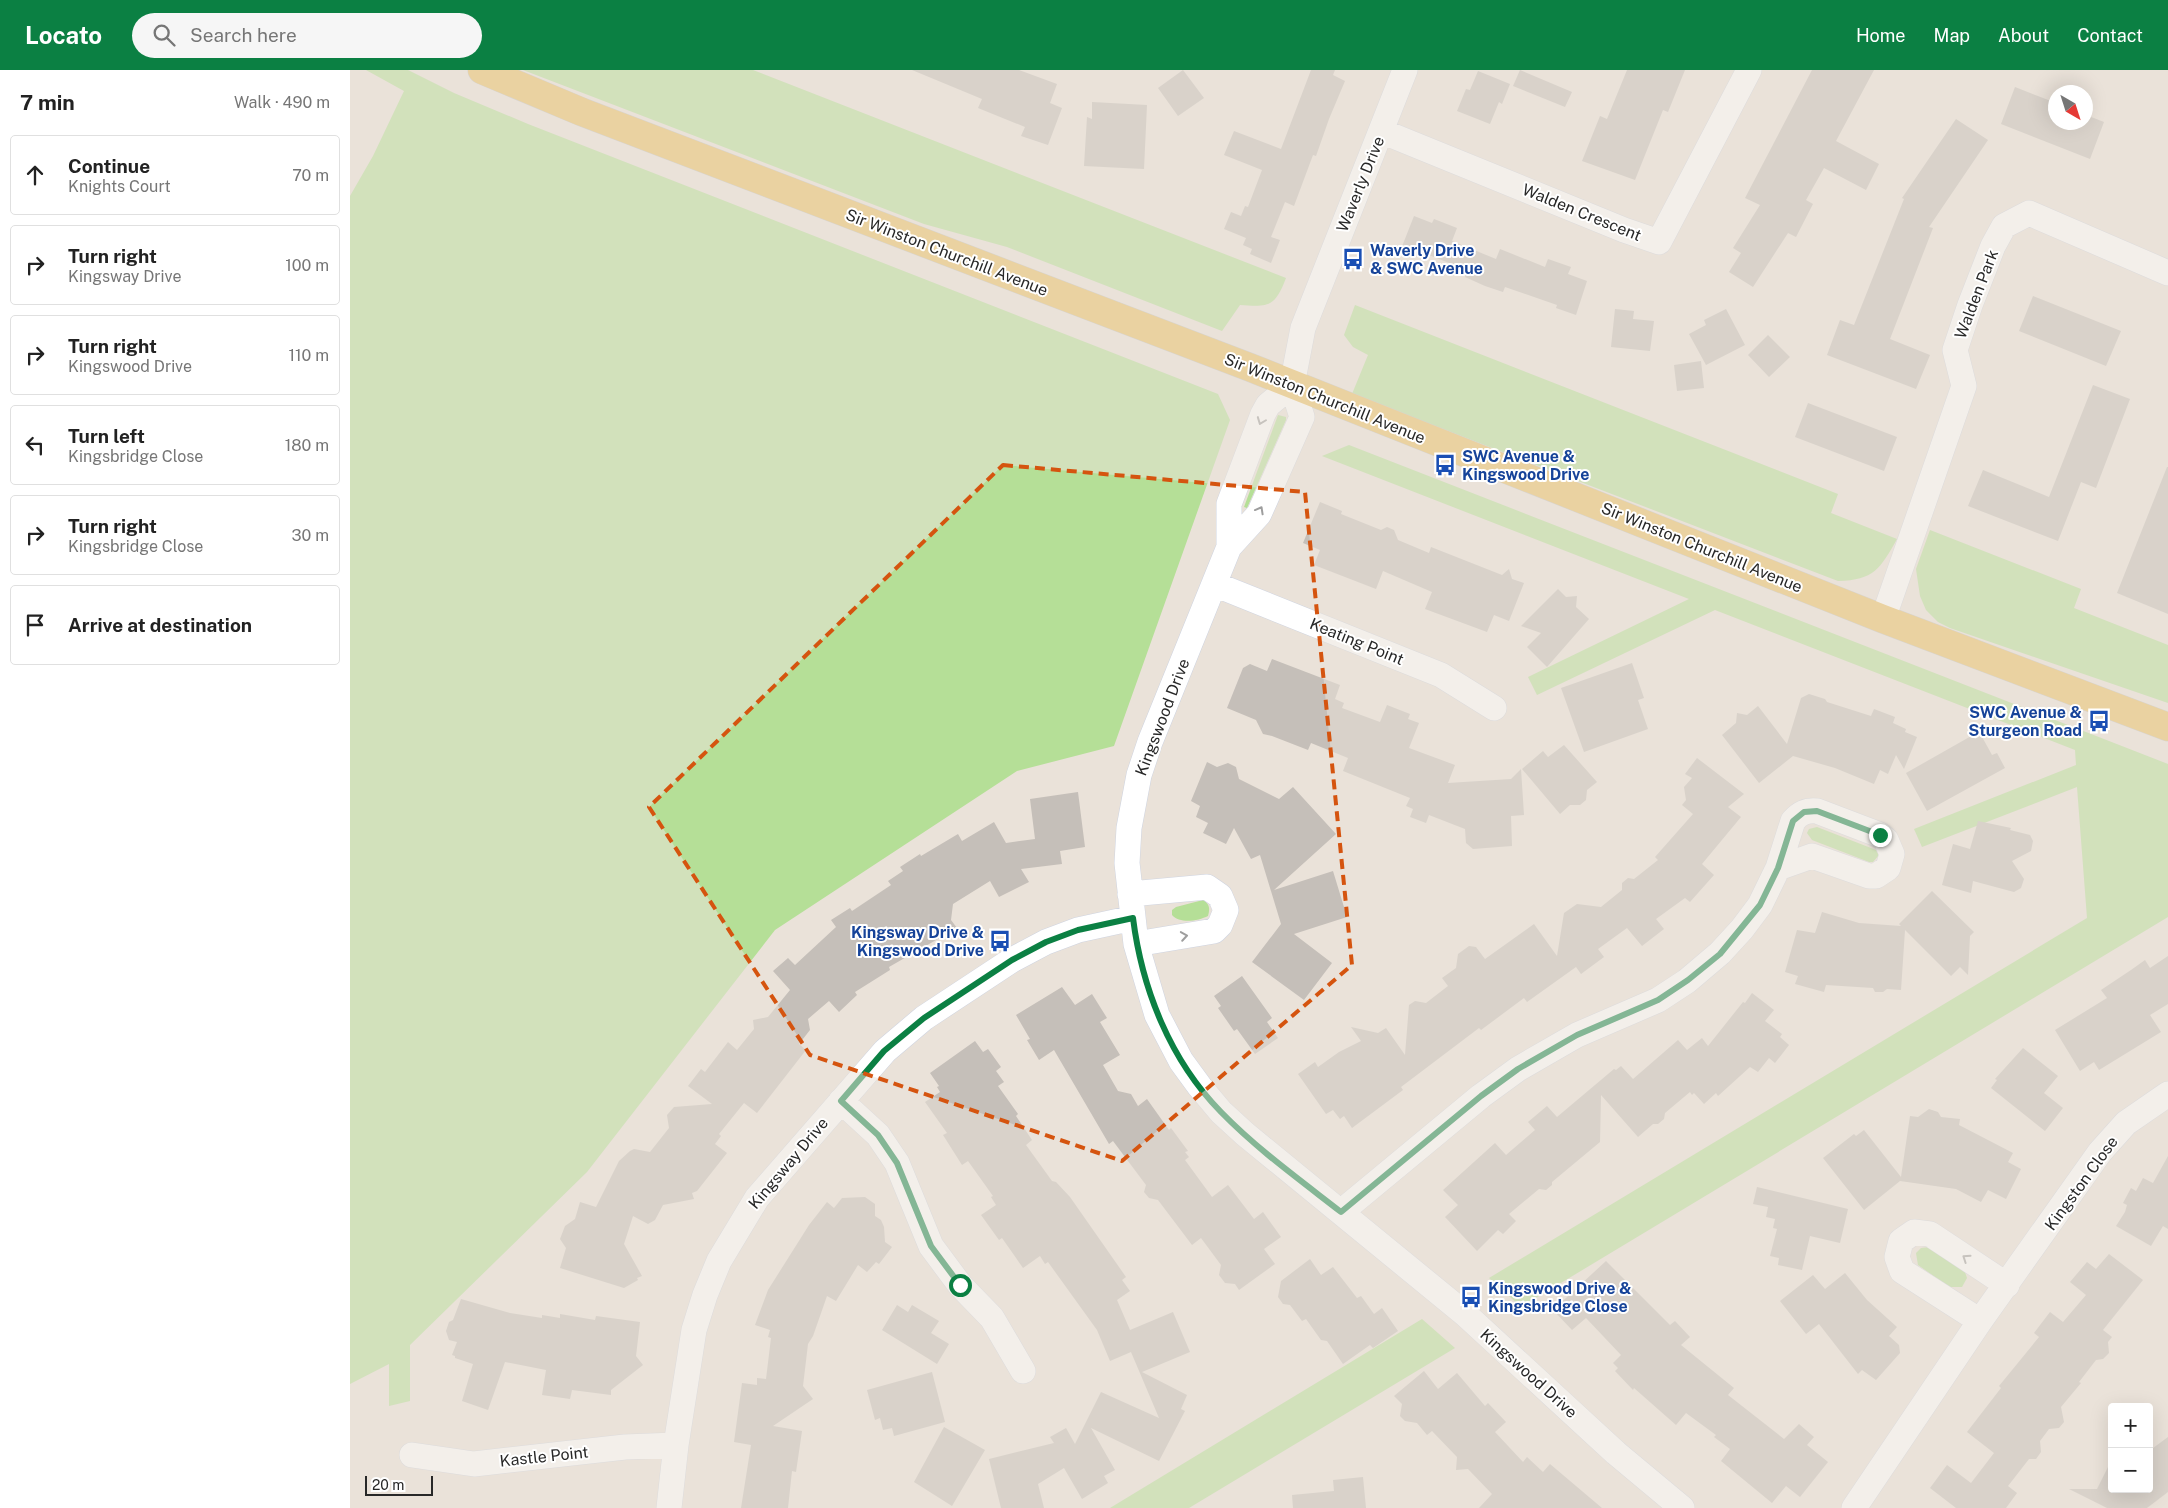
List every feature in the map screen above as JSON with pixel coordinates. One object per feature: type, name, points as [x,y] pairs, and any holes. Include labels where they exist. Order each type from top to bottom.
[{"type":"main road","name":"Sir Winston Churchill Avenue","points":[[482,70],[591,115],[1292,385],[1883,619],[2168,727]]},
{"type":"street","name":"Waverly Drive","points":[[1292,385],[1303,328],[1405,70]]},
{"type":"street","name":"Walden Crescent","points":[[1381,131],[1624,230],[1659,242],[1749,70]]},
{"type":"street","name":"Walden Park","points":[[1883,619],[1964,386],[1955,350],[1993,246],[2004,226],[2029,213],[2168,273]]},
{"type":"street","name":"Kingswood Drive","points":[[1228,547],[1259,514],[1302,418],[1292,385],[1268,405],[1263,414],[1229,504],[1228,547],[1150,742],[1139,775],[1128,836],[1127,863],[1136,944],[1157,1015],[1181,1061],[1221,1112],[1293,1175],[1465,1314],[1616,1453],[1682,1508]]},
{"type":"street","name":"Keating Point","points":[[1214,584],[1441,675],[1494,708]]},
{"type":"street","points":[[1341,1212],[1481,1096],[1518,1069],[1577,1035],[1658,1000],[1688,980],[1720,954],[1742,929],[1760,905],[1778,868]]},
{"type":"street","points":[[1132,906],[1207,887],[1220,896],[1226,910],[1224,918],[1214,931],[1136,944]]},
{"type":"street","name":"Kingsway Drive","points":[[669,1508],[676,1445],[694,1330],[705,1295],[720,1261],[757,1198],[884,1051],[924,1018],[1012,960],[1046,942],[1132,906]]},
{"type":"street","name":"Kingston Close","points":[[1854,1508],[1980,1321],[2100,1152],[2126,1123],[2168,1094]]},
{"type":"street","points":[[841,1101],[878,1135],[897,1163],[931,1246],[960,1285],[992,1318],[1023,1371]]},
{"type":"street","points":[[1980,1321],[1902,1271],[1897,1257],[1901,1241],[1914,1232],[1930,1234],[2007,1285]]},
{"type":"street","name":"Kastle Point","points":[[412,1455],[474,1464],[625,1447],[676,1445]]},
{"type":"highlighted area","points":[[1003,465],[1305,492],[1352,965],[1122,1161],[810,1055],[649,807]]},
{"type":"green space","points":[[366,70],[408,70],[454,93],[528,124],[1218,394],[1230,420],[1114,746],[1017,771],[775,930],[587,1172],[410,1345],[410,1401],[389,1406],[389,1364],[350,1384],[350,196],[373,156],[404,91]]},
{"type":"green space","points":[[523,70],[753,70],[1286,278],[1274,300],[1258,306],[1240,305],[1222,331],[1007,247],[924,224]]},
{"type":"green space","points":[[1355,305],[1838,494],[1831,513],[1897,539],[1886,558],[1875,571],[1860,578],[1838,581],[1352,394],[1368,355],[1353,347],[1344,335]]},
{"type":"green space","points":[[1278,415],[1286,417],[1286,420],[1247,508],[1244,507]]},
{"type":"green space","points":[[1349,445],[2168,764],[2168,917],[1521,1307],[1489,1278],[2087,918],[2077,787],[1922,847],[1914,829],[2076,765],[2075,750],[1715,610],[1537,695],[1528,677],[1689,599],[1322,456]]},
{"type":"green space","points":[[1930,530],[2081,589],[2074,608],[2168,645],[2168,703],[1950,628],[1938,622],[1926,610],[1920,596],[1916,569]]},
{"type":"green space","points":[[1817,827],[1876,850],[1879,855],[1873,862],[1869,862],[1812,840],[1807,833],[1809,829]]},
{"type":"green space","points":[[1203,900],[1209,907],[1208,916],[1184,921],[1172,915],[1172,910],[1176,907]]},
{"type":"green space","points":[[1930,1247],[1965,1272],[1967,1278],[1962,1287],[1949,1287],[1918,1265],[1916,1253],[1921,1248]]},
{"type":"green space","points":[[1422,1319],[1455,1348],[1189,1508],[1110,1508]]},
{"type":"building","points":[[912,70],[1019,70],[1057,84],[1050,103],[1062,108],[1048,145],[1021,136],[1025,127],[978,108],[982,99]]},
{"type":"building","points":[[1183,70],[1204,98],[1178,116],[1158,88]]},
{"type":"building","points":[[1311,70],[1335,70],[1333,75],[1345,81],[1316,156],[1313,155],[1294,206],[1285,202],[1271,237],[1280,240],[1271,263],[1250,254],[1252,249],[1243,245],[1246,238],[1224,229],[1231,212],[1241,216],[1245,206],[1248,207],[1262,170],[1224,155],[1234,131],[1281,149]]},
{"type":"building","points":[[1520,70],[1572,92],[1565,107],[1513,86]]},
{"type":"building","points":[[1627,70],[1685,70],[1668,112],[1663,110],[1635,180],[1582,161],[1600,116],[1607,119]]},
{"type":"building","points":[[1812,70],[1874,70],[1836,141],[1879,164],[1866,190],[1824,168],[1806,200],[1813,204],[1796,237],[1788,233],[1753,287],[1729,272],[1741,253],[1733,248],[1760,205],[1745,198]]},
{"type":"building","points":[[1478,71],[1510,84],[1502,104],[1499,102],[1490,124],[1457,111],[1466,89],[1470,90]]},
{"type":"building","points":[[2015,87],[2048,100],[2048,130],[2093,130],[2093,118],[2104,122],[2090,159],[2001,124]]},
{"type":"building","points":[[1092,102],[1147,105],[1144,169],[1084,166],[1087,117],[1092,119]]},
{"type":"building","points":[[1956,119],[1988,140],[1929,227],[1933,228],[1890,339],[1930,355],[1916,389],[1827,355],[1840,320],[1854,325],[1904,199],[1902,198]]},
{"type":"building","points":[[1414,216],[1432,223],[1434,219],[1457,228],[1452,241],[1496,259],[1500,249],[1545,267],[1548,259],[1571,267],[1568,274],[1587,281],[1576,315],[1556,308],[1557,305],[1505,287],[1503,292],[1485,286],[1465,277],[1467,270],[1421,252],[1419,256],[1401,249]]},
{"type":"building","points":[[2033,296],[2121,331],[2106,366],[2019,331]]},
{"type":"building","points":[[1615,309],[1634,311],[1633,319],[1654,321],[1650,351],[1611,347]]},
{"type":"building","points":[[1726,309],[1745,345],[1706,365],[1689,334],[1706,325],[1704,320]]},
{"type":"building","points":[[1768,335],[1790,357],[1769,377],[1748,355]]},
{"type":"building","points":[[1701,361],[1704,388],[1677,391],[1674,365]]},
{"type":"building","points":[[2093,385],[2130,399],[2096,488],[2081,482],[2058,541],[1968,506],[1983,470],[2049,497]]},
{"type":"building","points":[[1808,403],[1897,437],[1884,471],[1795,437]]},
{"type":"building","points":[[2168,467],[2168,614],[2117,593]]},
{"type":"building","points":[[1320,502],[1342,511],[1341,514],[1381,530],[1387,527],[1394,530],[1398,540],[1429,553],[1431,547],[1502,575],[1509,569],[1512,579],[1524,583],[1509,621],[1494,615],[1487,632],[1425,609],[1432,592],[1383,571],[1376,589],[1314,565],[1320,550],[1303,543]]},
{"type":"building","points":[[1558,589],[1566,597],[1577,596],[1576,607],[1589,619],[1547,667],[1527,647],[1541,633],[1521,626]]},
{"type":"building","points":[[1272,659],[1340,685],[1335,699],[1344,703],[1342,708],[1380,722],[1387,705],[1410,714],[1408,719],[1419,723],[1409,748],[1455,765],[1448,783],[1511,779],[1521,769],[1524,815],[1511,816],[1512,846],[1473,849],[1466,843],[1465,829],[1429,815],[1426,823],[1410,817],[1413,809],[1406,806],[1410,798],[1343,771],[1348,758],[1311,743],[1308,750],[1263,734],[1256,720],[1227,708],[1243,668],[1250,664],[1267,671]]},
{"type":"building","points":[[1632,663],[1644,698],[1638,700],[1648,729],[1584,752],[1561,688]]},
{"type":"building","points":[[1809,694],[1825,699],[1827,702],[1871,716],[1874,709],[1895,717],[1893,723],[1906,729],[1905,732],[1917,737],[1904,769],[1896,755],[1888,774],[1880,770],[1874,784],[1835,768],[1793,756],[1759,783],[1722,735],[1736,723],[1737,713],[1747,715],[1758,706],[1787,744],[1801,698]]},
{"type":"building","points":[[1973,735],[1975,739],[1981,735],[1992,755],[1997,753],[2005,768],[1927,811],[1906,773]]},
{"type":"building","points":[[1564,745],[1597,782],[1587,790],[1586,800],[1580,805],[1570,805],[1560,814],[1522,769],[1543,751],[1548,757]]},
{"type":"building","points":[[1697,758],[1744,794],[1728,807],[1741,817],[1702,864],[1714,875],[1690,902],[1685,898],[1656,919],[1664,929],[1642,946],[1627,928],[1598,949],[1604,957],[1581,974],[1576,967],[1527,1002],[1524,998],[1481,1030],[1479,1028],[1401,1087],[1403,1090],[1352,1128],[1344,1116],[1340,1119],[1333,1110],[1326,1114],[1298,1074],[1315,1062],[1318,1067],[1339,1052],[1361,1041],[1351,1027],[1378,1033],[1386,1028],[1405,1055],[1409,1005],[1415,1001],[1426,1003],[1448,986],[1442,978],[1456,968],[1458,954],[1469,946],[1476,947],[1485,959],[1534,924],[1557,956],[1564,913],[1577,904],[1601,907],[1622,890],[1622,883],[1628,878],[1634,879],[1658,860],[1655,857],[1693,814],[1682,805],[1686,800],[1684,787],[1692,778],[1685,774]]},
{"type":"building","points":[[1207,762],[1217,767],[1228,763],[1236,767],[1239,779],[1279,799],[1293,787],[1336,834],[1274,890],[1333,871],[1347,917],[1294,934],[1332,963],[1304,1000],[1252,962],[1281,924],[1260,855],[1251,859],[1234,828],[1226,844],[1203,833],[1208,823],[1196,817],[1200,806],[1191,801]]},
{"type":"building","points":[[1078,792],[1085,847],[1060,851],[1062,864],[1021,869],[1029,882],[999,897],[990,881],[953,904],[951,920],[957,928],[889,967],[890,970],[855,992],[857,995],[839,1012],[829,1001],[808,1019],[810,1030],[799,1044],[806,1050],[757,1113],[744,1103],[719,1134],[721,1136],[715,1144],[727,1153],[697,1191],[692,1193],[694,1199],[663,1205],[655,1220],[648,1224],[633,1216],[624,1244],[642,1276],[637,1278],[638,1280],[624,1288],[560,1268],[566,1248],[560,1239],[565,1226],[575,1219],[580,1202],[596,1207],[619,1161],[634,1149],[650,1152],[669,1128],[667,1115],[674,1107],[712,1104],[688,1086],[701,1069],[705,1072],[728,1042],[737,1050],[754,1029],[753,1020],[768,1017],[790,990],[773,971],[788,958],[795,965],[836,927],[831,920],[850,908],[852,911],[891,885],[888,881],[903,871],[900,867],[920,854],[921,856],[958,834],[962,841],[994,822],[1006,843],[1035,839],[1030,799]]},
{"type":"building","points":[[1978,821],[2011,828],[2010,830],[2030,835],[2033,841],[2031,851],[2012,861],[2024,879],[2021,888],[2014,892],[1973,881],[1971,893],[1942,885],[1953,844],[1970,849]]},
{"type":"building","points":[[1932,891],[1974,932],[1970,936],[1968,975],[1960,967],[1951,976],[1905,930],[1901,990],[1887,989],[1883,992],[1875,992],[1873,988],[1826,985],[1824,992],[1795,984],[1798,976],[1785,972],[1797,930],[1815,933],[1822,912],[1859,923],[1901,926],[1899,924]]},
{"type":"building","points":[[2168,956],[2168,1004],[2150,1015],[2161,1032],[2099,1070],[2094,1062],[2080,1071],[2055,1030],[2107,998],[2101,990],[2145,960],[2150,968]]},
{"type":"building","points":[[1242,976],[1272,1018],[1267,1022],[1278,1038],[1255,1054],[1237,1029],[1234,1031],[1218,1008],[1221,1006],[1214,996]]},
{"type":"building","points":[[1062,987],[1075,1005],[1092,994],[1107,1018],[1100,1022],[1120,1055],[1103,1065],[1118,1091],[1131,1094],[1138,1106],[1147,1099],[1169,1130],[1171,1128],[1188,1151],[1185,1152],[1189,1157],[1185,1160],[1212,1197],[1228,1185],[1254,1219],[1263,1212],[1281,1237],[1264,1249],[1275,1264],[1239,1290],[1235,1284],[1225,1283],[1219,1275],[1221,1265],[1201,1238],[1192,1245],[1158,1200],[1149,1198],[1144,1192],[1146,1185],[1113,1141],[1109,1144],[1054,1050],[1039,1060],[1027,1040],[1030,1039],[1016,1015]]},
{"type":"building","points":[[1752,993],[1774,1010],[1765,1021],[1782,1034],[1780,1037],[1789,1045],[1775,1063],[1769,1058],[1758,1072],[1750,1067],[1718,1096],[1716,1093],[1704,1104],[1694,1093],[1692,1095],[1690,1092],[1665,1113],[1664,1119],[1658,1124],[1653,1124],[1638,1137],[1601,1095],[1600,1142],[1552,1182],[1552,1185],[1546,1190],[1539,1189],[1509,1214],[1516,1221],[1503,1234],[1498,1230],[1477,1251],[1445,1217],[1458,1205],[1443,1190],[1495,1143],[1506,1155],[1535,1130],[1528,1122],[1547,1106],[1557,1117],[1614,1069],[1616,1070],[1621,1066],[1633,1079],[1678,1040],[1687,1050],[1702,1038],[1708,1046]]},
{"type":"building","points":[[975,1041],[983,1052],[988,1049],[1001,1067],[996,1071],[1004,1082],[998,1086],[1018,1114],[1016,1116],[1032,1140],[1026,1145],[1052,1181],[1056,1182],[1070,1197],[1126,1277],[1122,1280],[1130,1291],[1117,1300],[1130,1330],[1173,1312],[1190,1352],[1142,1372],[1187,1395],[1181,1409],[1185,1411],[1159,1461],[1091,1428],[1115,1470],[1104,1476],[1108,1483],[1082,1499],[1064,1468],[1038,1484],[1044,1508],[1001,1508],[989,1459],[1054,1443],[1050,1437],[1066,1428],[1075,1444],[1101,1392],[1159,1418],[1131,1352],[1110,1361],[1097,1330],[1048,1262],[1045,1264],[1040,1256],[1023,1268],[1002,1238],[999,1240],[981,1215],[996,1205],[991,1197],[993,1196],[968,1161],[962,1165],[943,1135],[947,1133],[925,1102],[940,1092],[937,1087],[939,1086],[930,1073]]},
{"type":"building","points":[[2023,1048],[2058,1076],[2044,1093],[2063,1108],[2045,1131],[1991,1088],[1997,1080],[1995,1079]]},
{"type":"building","points":[[1929,1109],[1938,1112],[1941,1117],[1960,1119],[1959,1125],[2013,1153],[2008,1162],[2021,1169],[2006,1199],[1988,1190],[1981,1202],[1956,1189],[1900,1181],[1864,1210],[1823,1158],[1854,1134],[1856,1136],[1864,1130],[1901,1177],[1910,1116],[1918,1117]]},
{"type":"building","points":[[2168,1156],[2168,1229],[2163,1226],[2151,1246],[2116,1226],[2125,1212],[2127,1205],[2123,1203],[2131,1188],[2136,1191],[2143,1178],[2153,1183]]},
{"type":"building","points":[[1757,1187],[1848,1209],[1840,1243],[1810,1236],[1802,1270],[1778,1265],[1779,1258],[1770,1256],[1777,1229],[1773,1228],[1775,1219],[1766,1217],[1768,1207],[1753,1204]]},
{"type":"building","points":[[865,1197],[875,1204],[875,1216],[881,1220],[884,1227],[885,1242],[892,1247],[879,1264],[876,1262],[867,1272],[858,1265],[836,1301],[827,1296],[813,1336],[808,1344],[803,1386],[813,1399],[773,1426],[802,1431],[796,1472],[792,1471],[788,1508],[741,1508],[751,1445],[734,1442],[742,1383],[757,1385],[757,1378],[766,1379],[771,1338],[768,1337],[770,1330],[755,1325],[768,1290],[809,1225],[827,1202],[834,1208],[842,1198]]},
{"type":"building","points":[[2109,1254],[2143,1280],[2103,1330],[2112,1337],[2108,1342],[2109,1353],[2103,1359],[2096,1360],[2079,1382],[2081,1383],[2061,1407],[2064,1422],[2059,1428],[2049,1429],[2040,1441],[2041,1452],[2036,1459],[2029,1459],[2008,1486],[2017,1493],[2006,1508],[1956,1508],[1930,1488],[1947,1465],[1971,1483],[1994,1453],[1967,1432],[2001,1388],[1999,1386],[2039,1337],[2034,1333],[2050,1312],[2063,1322],[2086,1295],[2070,1282],[2087,1262],[2096,1269]]},
{"type":"building","points":[[1310,1259],[1321,1275],[1333,1267],[1357,1298],[1361,1296],[1374,1314],[1382,1308],[1398,1331],[1373,1348],[1370,1345],[1343,1364],[1327,1341],[1321,1340],[1306,1319],[1302,1321],[1290,1305],[1283,1304],[1278,1297],[1281,1281]]},
{"type":"building","points":[[1606,1261],[1670,1325],[1675,1321],[1690,1337],[1681,1345],[1734,1388],[1728,1395],[1784,1439],[1799,1424],[1814,1437],[1807,1445],[1828,1462],[1800,1497],[1786,1486],[1772,1503],[1721,1461],[1730,1449],[1714,1437],[1716,1435],[1686,1413],[1676,1425],[1634,1388],[1633,1390],[1615,1371],[1618,1368],[1613,1363],[1621,1355],[1586,1318],[1572,1330],[1553,1310]]},
{"type":"building","points":[[1845,1273],[1867,1300],[1897,1327],[1889,1336],[1899,1345],[1900,1353],[1876,1380],[1862,1370],[1858,1374],[1819,1324],[1806,1334],[1780,1301],[1813,1275],[1825,1289]]},
{"type":"building","points":[[461,1299],[510,1313],[542,1318],[542,1315],[560,1318],[560,1314],[595,1320],[596,1316],[640,1322],[636,1356],[643,1365],[611,1390],[611,1395],[572,1390],[570,1399],[542,1395],[546,1370],[505,1362],[488,1410],[462,1401],[473,1364],[455,1358],[452,1355],[457,1342],[449,1340],[446,1331],[449,1322],[453,1320]]},
{"type":"building","points":[[897,1305],[908,1312],[912,1305],[939,1321],[931,1333],[949,1344],[937,1364],[882,1330]]},
{"type":"building","points":[[1424,1371],[1438,1389],[1457,1373],[1485,1406],[1488,1403],[1506,1422],[1495,1432],[1523,1462],[1527,1457],[1543,1472],[1550,1464],[1602,1508],[1479,1508],[1492,1494],[1468,1469],[1456,1470],[1457,1457],[1432,1431],[1427,1435],[1417,1423],[1405,1421],[1400,1416],[1402,1404],[1394,1396]]},
{"type":"building","points":[[932,1372],[945,1422],[894,1436],[892,1428],[883,1430],[880,1418],[875,1420],[867,1390]]},
{"type":"building","points":[[944,1427],[985,1450],[952,1506],[914,1482]]},
{"type":"building","points":[[2168,1437],[2168,1492],[2147,1508],[2107,1508],[2069,1489],[2097,1489],[2108,1467],[2108,1493],[2153,1493],[2153,1448]]},
{"type":"building","points":[[1363,1477],[1366,1508],[1293,1508],[1292,1495],[1334,1491],[1333,1480]]},
{"type":"place","name":"Waverly Drive & SWC Avenue","points":[[1353,259]]},
{"type":"place","name":"SWC Avenue & Kingswood Drive","points":[[1445,465]]},
{"type":"place","name":"SWC Avenue & Sturgeon Road","points":[[2099,721]]},
{"type":"place","name":"Kingsway Drive & Kingswood Drive","points":[[1000,941]]},
{"type":"place","name":"Kingswood Drive & Kingsbridge Close","points":[[1471,1297]]},
{"type":"route","points":[[960,1285],[931,1246],[897,1163],[878,1135],[841,1101],[884,1051],[924,1018],[1012,960],[1046,942],[1078,930],[1133,918],[1136,944],[1157,1015],[1181,1061],[1221,1112],[1293,1175],[1341,1212],[1481,1096],[1518,1069],[1577,1035],[1658,1000],[1688,980],[1720,954],[1760,905],[1778,868],[1789,828],[1797,816],[1804,812],[1817,811],[1880,835]]}]
